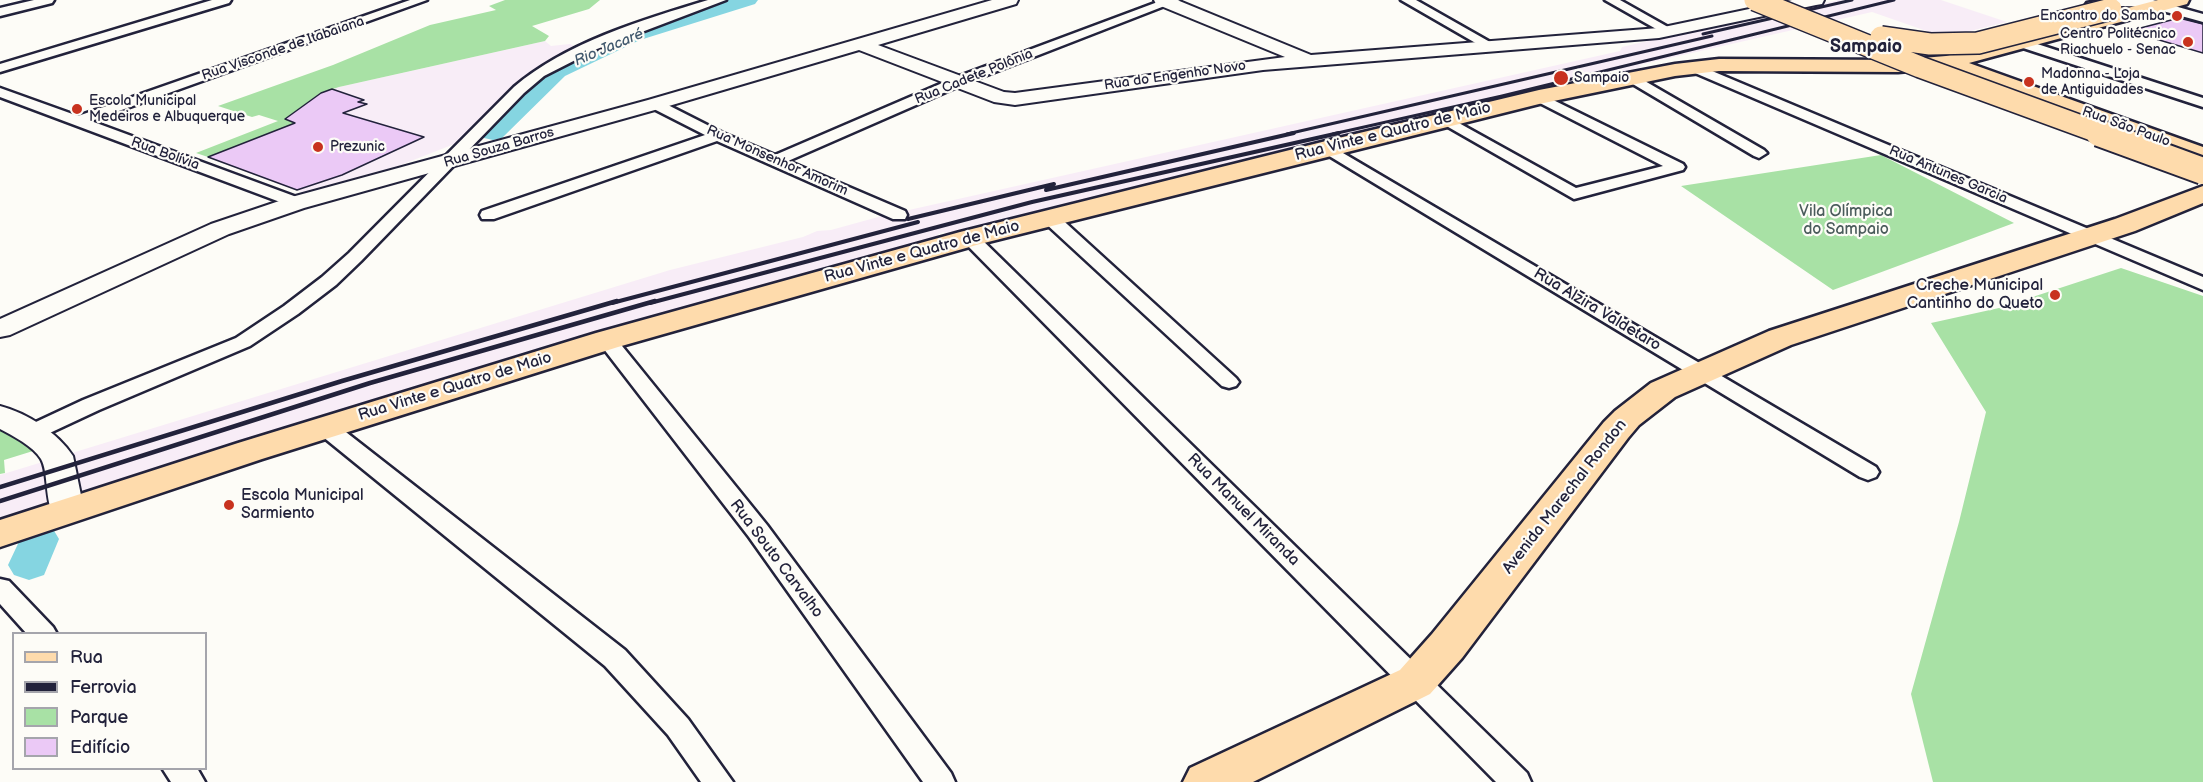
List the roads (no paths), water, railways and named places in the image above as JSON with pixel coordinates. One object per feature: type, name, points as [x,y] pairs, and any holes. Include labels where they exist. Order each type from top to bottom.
[{"type":"main road","name":"Rua Souza Barros","points":[[0,329],[220,229],[296,203],[655,105],[1011,0]]},
{"type":"main road","points":[[1755,0],[1938,74],[2203,170]]},
{"type":"main road","points":[[1772,0],[2156,146],[2181,156],[2203,170]]},
{"type":"main road","name":"Rua do Engenho Novo","points":[[862,45],[1001,98],[1023,99],[1207,70],[1308,59],[1495,46],[1581,48],[1613,44],[1816,0]]},
{"type":"main road","points":[[1168,1],[1308,59]]},
{"type":"main road","points":[[1849,31],[1914,43],[1964,45],[1989,41],[2111,9],[2156,2]]},
{"type":"main road","name":"Rua Vinte e Quatro de Maio","points":[[0,534],[67,510],[325,427],[607,340],[970,238],[1326,148],[1539,97],[1631,77],[1693,68],[1719,65],[1864,66],[1947,62],[2022,44],[2156,2]]},
{"type":"main road","name":"Rua São Paulo","points":[[1947,62],[2203,154]]},
{"type":"main road","name":"Avenida Marechal Rondon","points":[[1207,782],[1415,682],[1453,639],[1616,430],[1627,418],[1663,390],[1780,338],[1840,316],[2091,236],[2203,194]]},
{"type":"main road","points":[[2163,210],[2203,213]]},
{"type":"main road","points":[[0,416],[32,433],[57,456],[67,510]]},
{"type":"street","points":[[0,12],[48,0]]},
{"type":"street","points":[[0,68],[225,0]]},
{"type":"street","name":"Rua Visconde de Itabaiana","points":[[78,121],[421,0]]},
{"type":"street","points":[[32,433],[91,405],[243,342],[329,281],[519,90],[539,73],[592,46],[665,16],[720,0]]},
{"type":"street","points":[[1407,0],[1495,46]]},
{"type":"street","points":[[1611,0],[1664,32]]},
{"type":"street","name":"Rua Cadete Polônia","points":[[776,160],[959,81],[1168,1]]},
{"type":"street","points":[[1864,66],[1865,43],[1877,39],[1971,37],[2107,2],[2156,2],[2203,18]]},
{"type":"street","points":[[2022,44],[2203,103]]},
{"type":"street","name":"Rua Antunes Garcia","points":[[1693,68],[2203,284]]},
{"type":"street","points":[[1631,77],[1759,153]]},
{"type":"street","name":"Rua Bolívia","points":[[0,92],[296,203]]},
{"type":"street","points":[[1443,120],[1574,194],[1677,167],[1539,97]]},
{"type":"street","name":"Rua Monsenhor Amorim","points":[[655,105],[718,136],[899,215]]},
{"type":"street","points":[[488,215],[718,136]]},
{"type":"street","name":"Rua Alzira Valdetaro","points":[[1326,148],[1868,472]]},
{"type":"street","points":[[1050,218],[1228,382]]},
{"type":"street","name":"Rua Manuel Miranda","points":[[970,238],[1516,782]]},
{"type":"street","name":"Rua Souto Carvalho","points":[[607,340],[758,531],[940,782]]},
{"type":"street","points":[[325,427],[615,658],[678,727],[718,782]]},
{"type":"street","points":[[0,588],[43,632]]},
{"type":"street","points":[[179,770],[190,782]]},
{"type":"waterway","name":"Rio Jacaré","points":[[493,133],[557,71],[633,36],[748,0]]},
{"type":"waterway","name":"Rio Jacaré","points":[[29,565],[39,539]]},
{"type":"railway","points":[[1703,34],[1852,0]]},
{"type":"railway","points":[[1333,134],[1502,96],[1894,0]]},
{"type":"railway","points":[[1287,134],[1712,36]]},
{"type":"railway","points":[[1046,190],[1294,133]]},
{"type":"railway","points":[[650,303],[1032,202],[1339,133]]},
{"type":"railway","points":[[908,219],[1054,184]]},
{"type":"railway","points":[[612,303],[918,222]]},
{"type":"railway","points":[[0,487],[342,381],[617,301]]},
{"type":"railway","points":[[0,501],[370,383],[655,301]]},
{"type":"place","name":"Encontro do Samba","points":[[2177,16]]},
{"type":"place","name":"Centro Politécnico Riachuelo - Senac","points":[[2188,42]]},
{"type":"place","name":"Sampaio","points":[[1561,78]]},
{"type":"place","name":"Madonna - Loja de Antiguidades","points":[[2029,82]]},
{"type":"place","name":"Escola Municipal Medeiros e Albuquerque","points":[[77,109]]},
{"type":"place","name":"Prezunic","points":[[318,147]]},
{"type":"place","name":"Creche Municipal Cantinho do Queto","points":[[2055,295]]},
{"type":"place","name":"Escola Municipal Sarmiento","points":[[229,505]]},
{"type":"district","name":"Sampaio","points":[[1866,47]]},
{"type":"park label","name":"Vila Olímpica do Sampaio","points":[[1846,221]]}]
